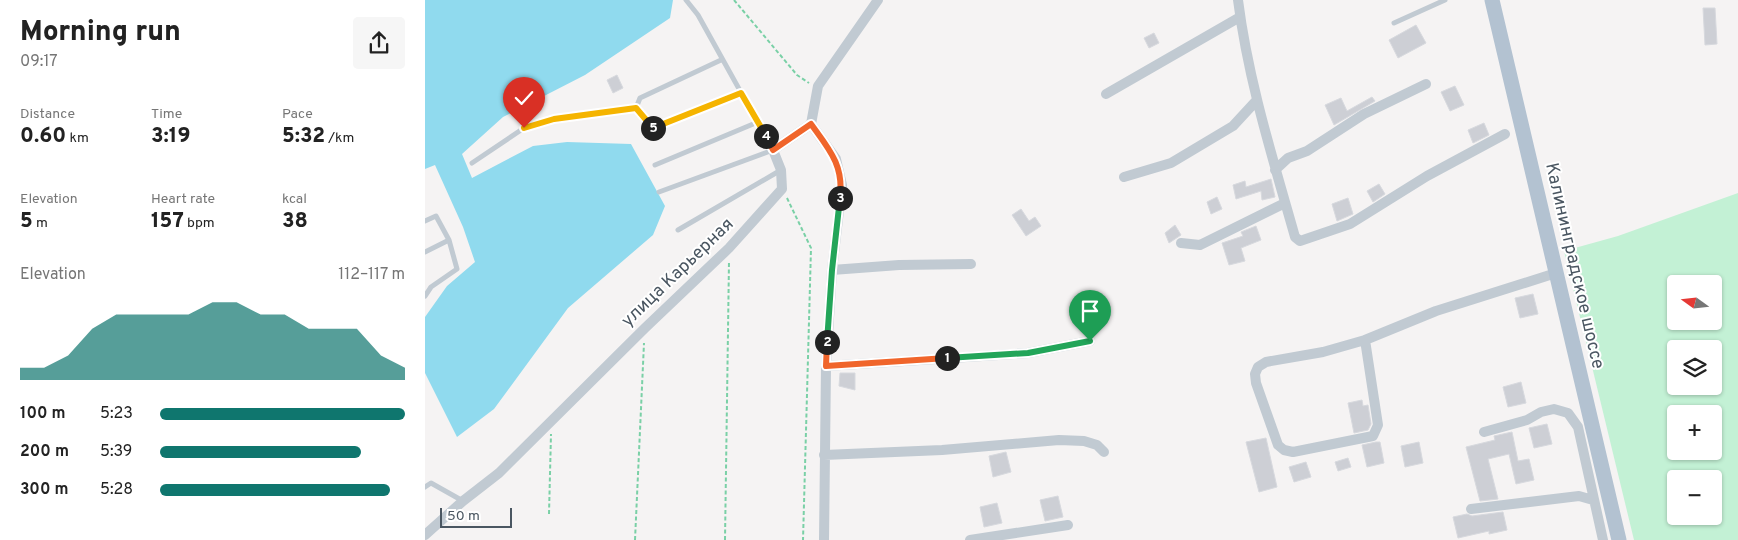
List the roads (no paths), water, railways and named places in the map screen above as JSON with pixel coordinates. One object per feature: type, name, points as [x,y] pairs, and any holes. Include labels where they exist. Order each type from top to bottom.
[{"type":"main road","name":"Калининградское шоссе","points":[[1493,0],[1619,540]]},
{"type":"street","points":[[1238,0],[1257,100],[1275,170],[1295,237],[1300,241],[1306,241],[1350,224],[1427,176],[1505,134]]},
{"type":"street","points":[[781,170],[773,150],[811,124],[818,86],[874,1]]},
{"type":"street","points":[[1106,94],[1240,17]]},
{"type":"street","points":[[1275,170],[1288,158],[1307,150],[1364,114],[1426,84]]},
{"type":"street","points":[[1124,178],[1171,163],[1233,126],[1257,100]]},
{"type":"street","points":[[811,124],[836,159],[842,184],[832,270],[826,366],[824,540]]},
{"type":"street","name":"улица Карьерная","points":[[425,536],[463,501],[499,473],[645,328],[729,248],[783,190],[781,170]]},
{"type":"street","points":[[1181,243],[1200,245],[1285,203]]},
{"type":"street","points":[[832,270],[899,265],[971,264]]},
{"type":"street","points":[[1365,340],[1378,425],[1377,431],[1373,436],[1293,452],[1285,450],[1278,445],[1256,383],[1255,374],[1258,367],[1266,362],[1323,352],[1365,340],[1436,311],[1556,273]]},
{"type":"street","points":[[826,366],[1028,353],[1090,341]]},
{"type":"street","points":[[1484,432],[1554,409],[1569,413],[1578,427],[1603,540]]},
{"type":"street","points":[[824,455],[942,450],[1059,440],[1084,441],[1097,445],[1104,452]]},
{"type":"street","points":[[1471,509],[1579,496],[1593,500]]},
{"type":"street","points":[[970,540],[1068,526]]},
{"type":"lane","points":[[659,192],[773,150],[721,60],[698,15],[686,0]]},
{"type":"lane","points":[[1394,23],[1445,0]]},
{"type":"lane","points":[[636,108],[640,98],[721,60]]},
{"type":"lane","points":[[636,108],[651,129],[741,93]]},
{"type":"lane","points":[[472,163],[524,128],[554,119],[636,108]]},
{"type":"lane","points":[[655,165],[758,122]]},
{"type":"lane","points":[[678,230],[781,170]]},
{"type":"lane","points":[[425,221],[436,216],[449,240],[457,269],[431,287],[425,296]]},
{"type":"lane","points":[[425,252],[449,240]]},
{"type":"lane","points":[[425,487],[431,483],[463,501]]},
{"type":"water","points":[[425,0],[673,0],[670,18],[585,75],[503,117],[462,154],[472,178],[533,146],[567,142],[631,144],[665,206],[653,235],[568,308],[494,409],[457,437],[425,373],[425,317],[447,286],[475,262],[463,227],[435,165],[425,169]]}]
